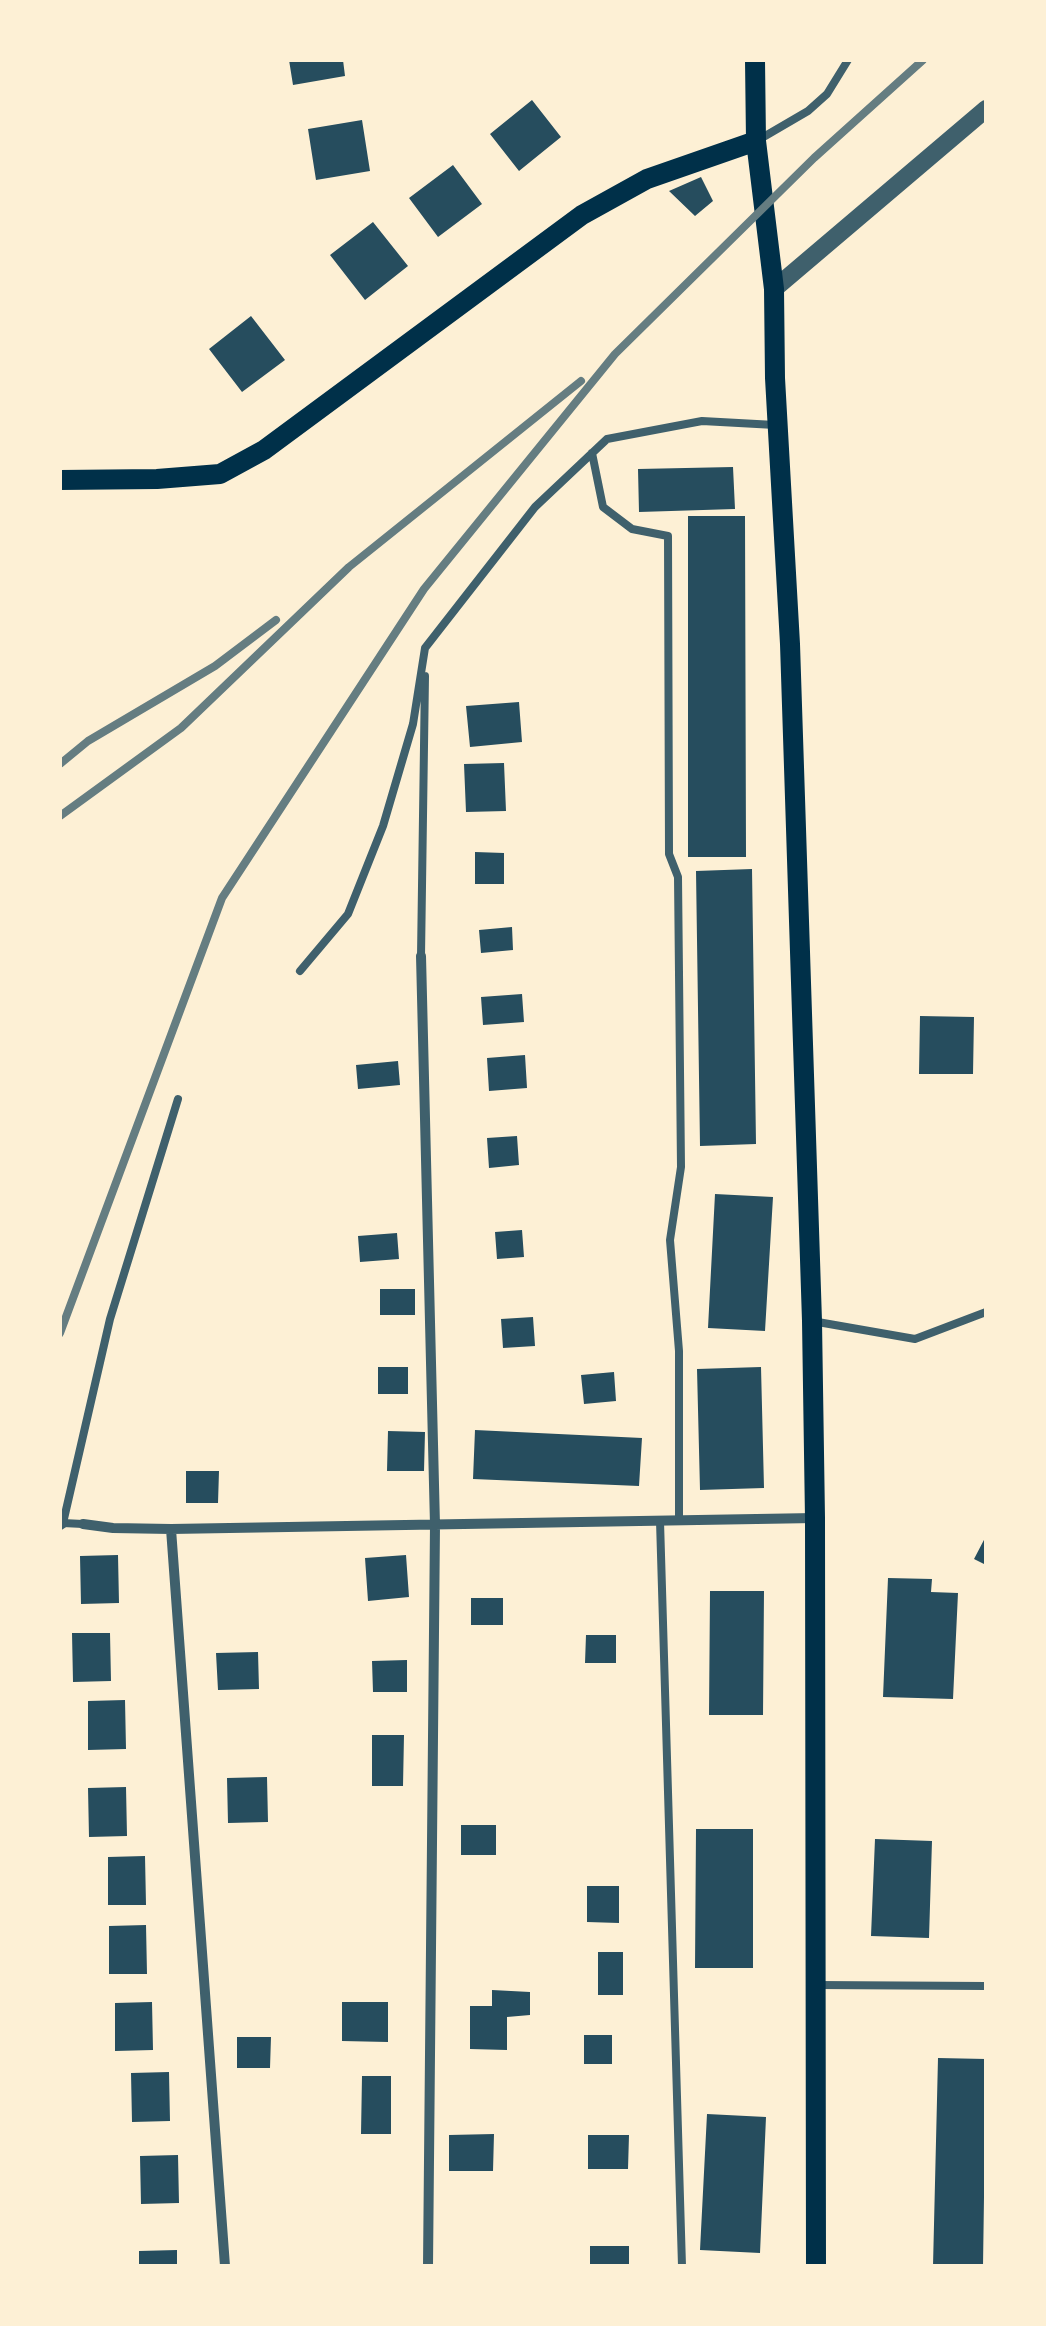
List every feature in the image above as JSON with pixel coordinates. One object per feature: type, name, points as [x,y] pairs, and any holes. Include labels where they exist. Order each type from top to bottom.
[{"type":"main road","points":[[755,60],[756,141],[774,289],[812,1321],[816,2266]]},
{"type":"main road","points":[[60,480],[220,474],[264,450],[582,215],[647,179],[756,141]]},
{"type":"street","points":[[774,289],[986,109]]},
{"type":"street","points":[[421,956],[435,1524],[428,2266]]},
{"type":"street","points":[[83,1524],[171,1529],[814,1518]]},
{"type":"street","points":[[171,1529],[226,2266]]},
{"type":"lane","points":[[756,141],[808,111],[828,94],[848,60]]},
{"type":"lane","points":[[300,971],[348,914],[383,826],[412,724],[426,648],[536,506],[607,439],[702,421],[779,425]]},
{"type":"lane","points":[[592,453],[603,506],[632,528],[668,536],[668,854],[678,877],[681,1167],[670,1240],[679,1351],[679,1521]]},
{"type":"lane","points":[[421,956],[426,648]]},
{"type":"lane","points":[[83,1524],[62,1524],[110,1320],[178,1098]]},
{"type":"lane","points":[[812,1321],[915,1339],[986,1312]]},
{"type":"lane","points":[[660,1521],[682,2266]]},
{"type":"lane","points":[[816,1985],[986,1986]]},
{"type":"building","points":[[289,60],[343,60],[345,76],[293,85]]},
{"type":"building","points":[[532,100],[561,137],[519,171],[490,134]]},
{"type":"building","points":[[362,120],[370,171],[316,180],[308,129]]},
{"type":"building","points":[[453,165],[482,204],[438,237],[409,198]]},
{"type":"building","points":[[701,177],[713,201],[695,216],[669,191]]},
{"type":"building","points":[[373,222],[408,266],[365,300],[330,255]]},
{"type":"building","points":[[251,316],[285,360],[242,392],[209,349]]},
{"type":"building","points":[[733,467],[735,509],[639,512],[638,469]]},
{"type":"building","points":[[688,516],[745,516],[746,857],[688,857]]},
{"type":"building","points":[[519,702],[522,742],[470,747],[466,706]]},
{"type":"building","points":[[504,763],[506,811],[466,812],[464,764]]},
{"type":"building","points":[[475,852],[504,853],[504,884],[475,884]]},
{"type":"building","points":[[752,869],[756,1144],[700,1146],[696,871]]},
{"type":"building","points":[[512,927],[513,950],[481,953],[479,930]]},
{"type":"building","points":[[522,994],[524,1022],[483,1025],[481,997]]},
{"type":"building","points":[[920,1016],[974,1017],[973,1074],[919,1074]]},
{"type":"building","points":[[525,1055],[527,1088],[489,1091],[487,1058]]},
{"type":"building","points":[[398,1061],[400,1085],[358,1089],[356,1065]]},
{"type":"building","points":[[517,1136],[519,1165],[489,1168],[487,1138]]},
{"type":"building","points":[[715,1194],[773,1197],[765,1331],[708,1328]]},
{"type":"building","points":[[522,1230],[524,1257],[497,1259],[495,1232]]},
{"type":"building","points":[[397,1233],[399,1259],[360,1262],[358,1236]]},
{"type":"building","points":[[380,1289],[415,1289],[415,1315],[380,1315]]},
{"type":"building","points":[[533,1317],[535,1346],[503,1348],[501,1319]]},
{"type":"building","points":[[378,1367],[408,1367],[408,1394],[378,1394]]},
{"type":"building","points":[[761,1367],[764,1488],[700,1490],[697,1369]]},
{"type":"building","points":[[614,1372],[616,1401],[584,1404],[581,1375]]},
{"type":"building","points":[[475,1430],[642,1438],[639,1486],[473,1479]]},
{"type":"building","points":[[388,1431],[425,1432],[424,1471],[387,1471]]},
{"type":"building","points":[[186,1471],[219,1471],[218,1503],[186,1503]]},
{"type":"building","points":[[986,1536],[986,1565],[974,1559]]},
{"type":"building","points":[[118,1555],[119,1603],[81,1604],[80,1556]]},
{"type":"building","points":[[406,1555],[409,1597],[368,1601],[365,1558]]},
{"type":"building","points":[[888,1578],[932,1579],[931,1592],[958,1593],[953,1699],[883,1697]]},
{"type":"building","points":[[710,1591],[764,1591],[763,1715],[709,1715]]},
{"type":"building","points":[[471,1598],[503,1598],[503,1625],[471,1625]]},
{"type":"building","points":[[72,1633],[110,1633],[111,1681],[73,1682]]},
{"type":"building","points":[[586,1635],[616,1635],[616,1663],[585,1663]]},
{"type":"building","points":[[258,1652],[259,1689],[218,1690],[216,1653]]},
{"type":"building","points":[[407,1660],[407,1692],[373,1692],[372,1661]]},
{"type":"building","points":[[125,1700],[126,1749],[88,1750],[88,1701]]},
{"type":"building","points":[[372,1735],[404,1735],[403,1786],[372,1786]]},
{"type":"building","points":[[267,1777],[268,1822],[228,1823],[227,1778]]},
{"type":"building","points":[[126,1787],[127,1836],[89,1837],[88,1788]]},
{"type":"building","points":[[461,1825],[496,1825],[496,1855],[461,1855]]},
{"type":"building","points":[[696,1829],[753,1829],[753,1968],[695,1968]]},
{"type":"building","points":[[875,1839],[932,1841],[929,1938],[871,1936]]},
{"type":"building","points":[[145,1856],[146,1905],[108,1905],[108,1857]]},
{"type":"building","points":[[587,1886],[619,1886],[619,1923],[587,1922]]},
{"type":"building","points":[[146,1925],[147,1974],[109,1974],[109,1926]]},
{"type":"building","points":[[598,1952],[623,1952],[623,1995],[598,1995]]},
{"type":"building","points":[[492,1990],[530,1992],[530,2015],[507,2017],[507,2050],[470,2049],[470,2006],[492,2006]]},
{"type":"building","points":[[152,2002],[153,2050],[115,2051],[115,2003]]},
{"type":"building","points":[[342,2002],[388,2002],[388,2042],[342,2041]]},
{"type":"building","points":[[584,2035],[612,2035],[612,2064],[584,2064]]},
{"type":"building","points":[[237,2037],[271,2037],[270,2068],[237,2068]]},
{"type":"building","points":[[938,2058],[986,2059],[983,2266],[933,2266]]},
{"type":"building","points":[[169,2072],[170,2121],[132,2122],[131,2073]]},
{"type":"building","points":[[362,2076],[391,2076],[391,2134],[361,2134]]},
{"type":"building","points":[[707,2114],[766,2117],[760,2253],[700,2250]]},
{"type":"building","points":[[494,2134],[493,2171],[449,2171],[449,2135]]},
{"type":"building","points":[[588,2135],[629,2135],[628,2169],[588,2169]]},
{"type":"building","points":[[178,2155],[179,2203],[141,2204],[140,2156]]},
{"type":"building","points":[[590,2246],[629,2246],[629,2266],[590,2266]]},
{"type":"building","points":[[177,2250],[177,2266],[139,2266],[139,2251]]},
{"type":"railway","points":[[60,1333],[222,898],[424,589],[615,354],[814,158],[923,60]]},
{"type":"railway","points":[[60,816],[181,728],[349,567],[581,381]]},
{"type":"railway","points":[[60,764],[88,741],[215,666],[276,620]]}]
